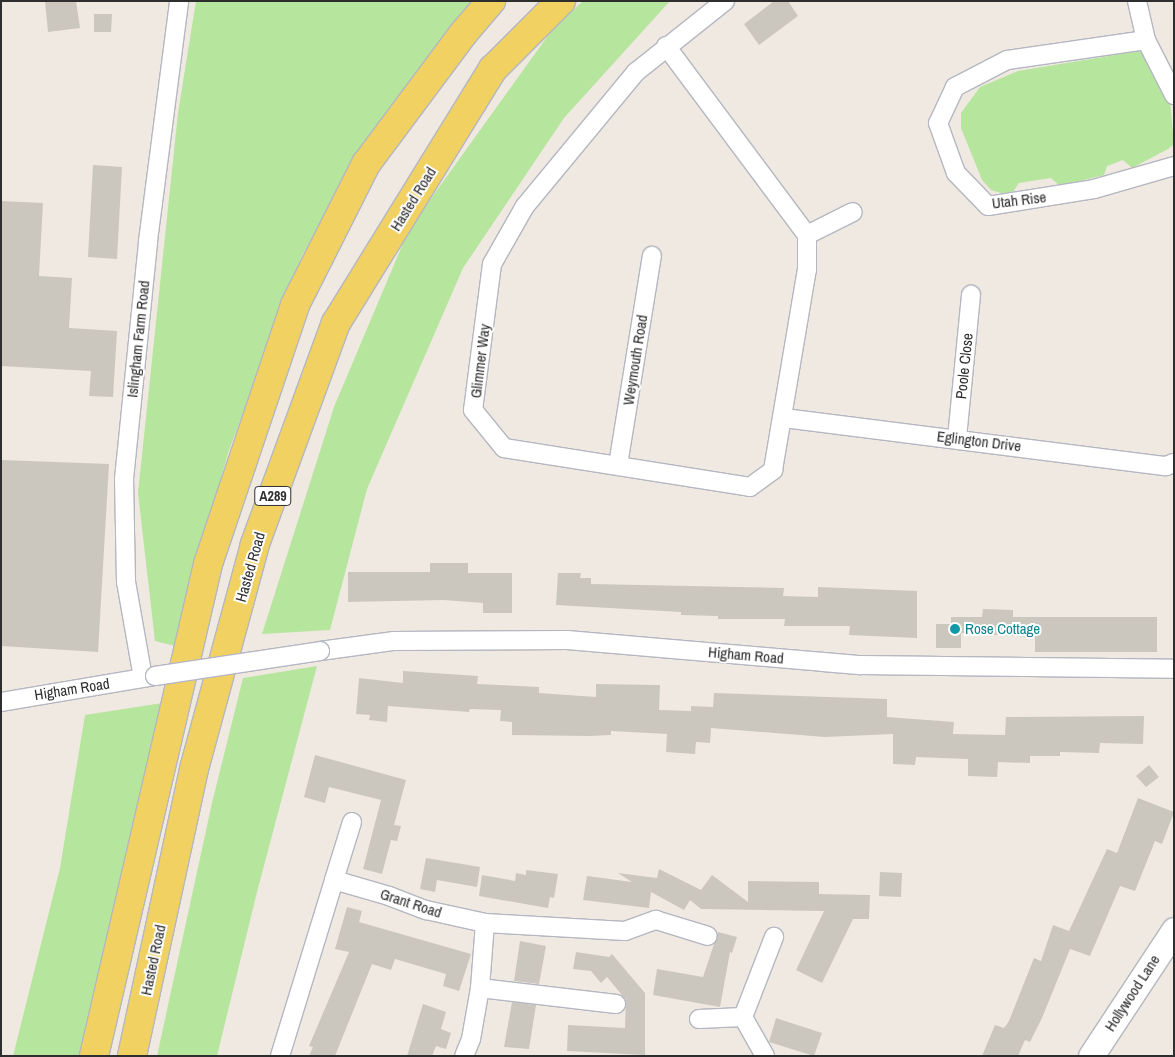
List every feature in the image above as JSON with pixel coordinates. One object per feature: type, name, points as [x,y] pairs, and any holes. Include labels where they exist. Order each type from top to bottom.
[{"type":"main road","name":"A289","points":[[94,1056],[208,564],[295,305],[366,164],[462,35],[491,1]]},
{"type":"main road","name":"Hasted Road","points":[[132,1056],[194,769],[253,553],[336,324],[493,69],[560,1]]},
{"type":"main road","name":"Hollywood Lane","points":[[1091,1056],[1174,930]]},
{"type":"street","name":"Islingham Farm Road","points":[[149,677],[126,582],[124,479],[148,241],[179,1]]},
{"type":"street","name":"Glimmer Way","points":[[725,1],[666,46],[636,72],[525,206],[492,264],[473,410],[504,448],[750,487],[773,470],[784,418],[807,270],[807,235]]},
{"type":"street","points":[[1137,1],[1146,40],[1174,95]]},
{"type":"street","name":"Utah Rise","points":[[1146,40],[1007,60],[955,87],[938,123],[944,166],[956,173],[988,206],[1094,189],[1174,166]]},
{"type":"street","points":[[666,46],[807,235],[853,212]]},
{"type":"street","name":"Weymouth Road","points":[[618,465],[652,256]]},
{"type":"street","name":"Poole Close","points":[[956,438],[971,295]]},
{"type":"street","name":"Eglington Drive","points":[[784,418],[956,438],[1166,466],[1174,463]]},
{"type":"street","name":"Higham Road","points":[[1,702],[149,677],[394,641],[567,640],[861,665],[1174,669]]},
{"type":"street","points":[[280,1056],[352,822]]},
{"type":"street","name":"Grant Road","points":[[334,880],[389,896],[426,910],[485,923],[625,931],[656,920],[708,936]]},
{"type":"street","points":[[464,1056],[471,1038],[480,988],[485,923]]},
{"type":"street","points":[[743,1017],[774,938]]},
{"type":"street","points":[[480,988],[616,1004]]},
{"type":"street","points":[[699,1019],[743,1017]]},
{"type":"street","points":[[743,1017],[765,1056]]},
{"type":"green space","points":[[196,1],[473,1],[363,145],[301,258],[228,453],[175,646],[155,641],[138,493],[178,113]]},
{"type":"green space","points":[[583,1],[670,1],[564,118],[463,268],[367,489],[330,630],[262,634],[334,407],[409,229],[552,30]]},
{"type":"green space","points":[[1139,51],[1147,55],[1170,100],[1174,144],[1168,149],[1132,168],[1123,160],[1107,166],[1104,175],[1060,186],[1051,178],[1019,183],[1012,193],[1001,193],[991,190],[982,180],[961,128],[961,113],[980,87],[1018,71]]},
{"type":"green space","points":[[317,666],[257,892],[217,1056],[157,1056],[212,803],[243,678]]},
{"type":"green space","points":[[169,702],[84,1056],[13,1056],[60,868],[85,715]]},
{"type":"building","points":[[45,1],[76,1],[80,28],[48,32]]},
{"type":"building","points":[[774,1],[788,1],[798,16],[759,45],[744,24]]},
{"type":"building","points":[[94,14],[112,14],[111,32],[94,32]]},
{"type":"building","points":[[93,165],[122,167],[117,259],[88,257]]},
{"type":"building","points":[[1,201],[43,203],[39,276],[72,278],[69,328],[117,331],[113,397],[89,396],[91,371],[1,366]]},
{"type":"building","points":[[1,460],[109,464],[98,652],[1,646]]},
{"type":"building","points":[[430,563],[468,563],[468,573],[512,573],[512,613],[483,613],[483,603],[444,600],[348,602],[348,572],[430,572]]},
{"type":"building","points":[[558,573],[581,573],[580,578],[591,578],[591,584],[784,588],[783,596],[818,597],[818,587],[917,591],[917,638],[849,635],[850,626],[784,626],[785,619],[718,619],[718,616],[681,615],[681,612],[556,605]]},
{"type":"building","points":[[983,609],[1013,610],[1013,617],[1157,617],[1157,652],[1035,652],[1035,637],[961,633],[961,648],[936,648],[936,624],[951,624],[951,617],[982,617]]},
{"type":"building","points":[[403,671],[478,676],[477,684],[539,687],[539,693],[596,697],[596,684],[660,685],[659,710],[691,711],[691,706],[713,707],[714,693],[887,699],[887,717],[954,722],[953,734],[1005,735],[1006,717],[1144,716],[1143,744],[1100,743],[1099,753],[1060,752],[1060,756],[1030,756],[1030,763],[998,762],[997,777],[968,776],[968,759],[916,757],[915,765],[893,764],[893,734],[825,737],[711,728],[710,743],[696,742],[695,754],[666,752],[667,734],[611,731],[611,735],[589,736],[512,735],[512,722],[500,721],[501,710],[470,709],[469,712],[388,706],[387,722],[369,720],[370,715],[356,714],[359,678],[403,683]]},
{"type":"building","points":[[315,755],[406,780],[394,825],[401,826],[397,841],[391,840],[382,874],[363,869],[381,800],[329,787],[325,803],[304,797]]},
{"type":"building","points":[[1149,765],[1159,777],[1146,787],[1136,776]]},
{"type":"building","points":[[1138,798],[1174,812],[1162,844],[1155,841],[1135,891],[1120,886],[1090,956],[1070,949],[1042,1018],[1030,1042],[1025,1040],[1018,1056],[982,1056],[995,1025],[1004,1028],[1009,1021],[1034,958],[1041,961],[1053,925],[1069,931],[1107,849],[1117,853]]},
{"type":"building","points":[[426,858],[480,867],[477,887],[437,880],[435,892],[420,889]]},
{"type":"building","points":[[659,869],[701,890],[712,875],[748,902],[748,881],[819,882],[819,894],[870,895],[869,919],[853,919],[822,983],[796,970],[824,911],[701,909],[690,900],[684,910],[651,892],[649,908],[583,900],[587,876],[632,882],[618,873],[657,878]]},
{"type":"building","points":[[526,870],[558,874],[554,898],[550,897],[548,908],[479,896],[482,875],[515,881],[516,873],[526,875]]},
{"type":"building","points":[[880,872],[902,873],[901,897],[879,896]]},
{"type":"building","points":[[347,907],[362,911],[359,922],[471,954],[459,991],[443,986],[446,974],[395,959],[391,970],[372,964],[335,1056],[309,1056],[313,1047],[309,1046],[349,952],[335,949]]},
{"type":"building","points":[[718,932],[737,937],[732,953],[730,952],[720,1007],[653,995],[657,969],[703,977]]},
{"type":"building","points":[[520,941],[546,946],[539,984],[514,981]]},
{"type":"building","points":[[576,952],[609,957],[612,954],[645,993],[645,1055],[567,1051],[568,1025],[625,1028],[626,1000],[607,977],[601,983],[591,971],[573,969]]},
{"type":"building","points":[[512,1002],[536,1005],[529,1049],[504,1047]]},
{"type":"building","points":[[423,1004],[446,1012],[441,1029],[451,1033],[446,1049],[436,1046],[432,1056],[407,1056]]},
{"type":"building","points":[[776,1018],[822,1033],[814,1056],[769,1042]]},
{"type":"place","name":"Rose Cottage","points":[[955,629]]}]
